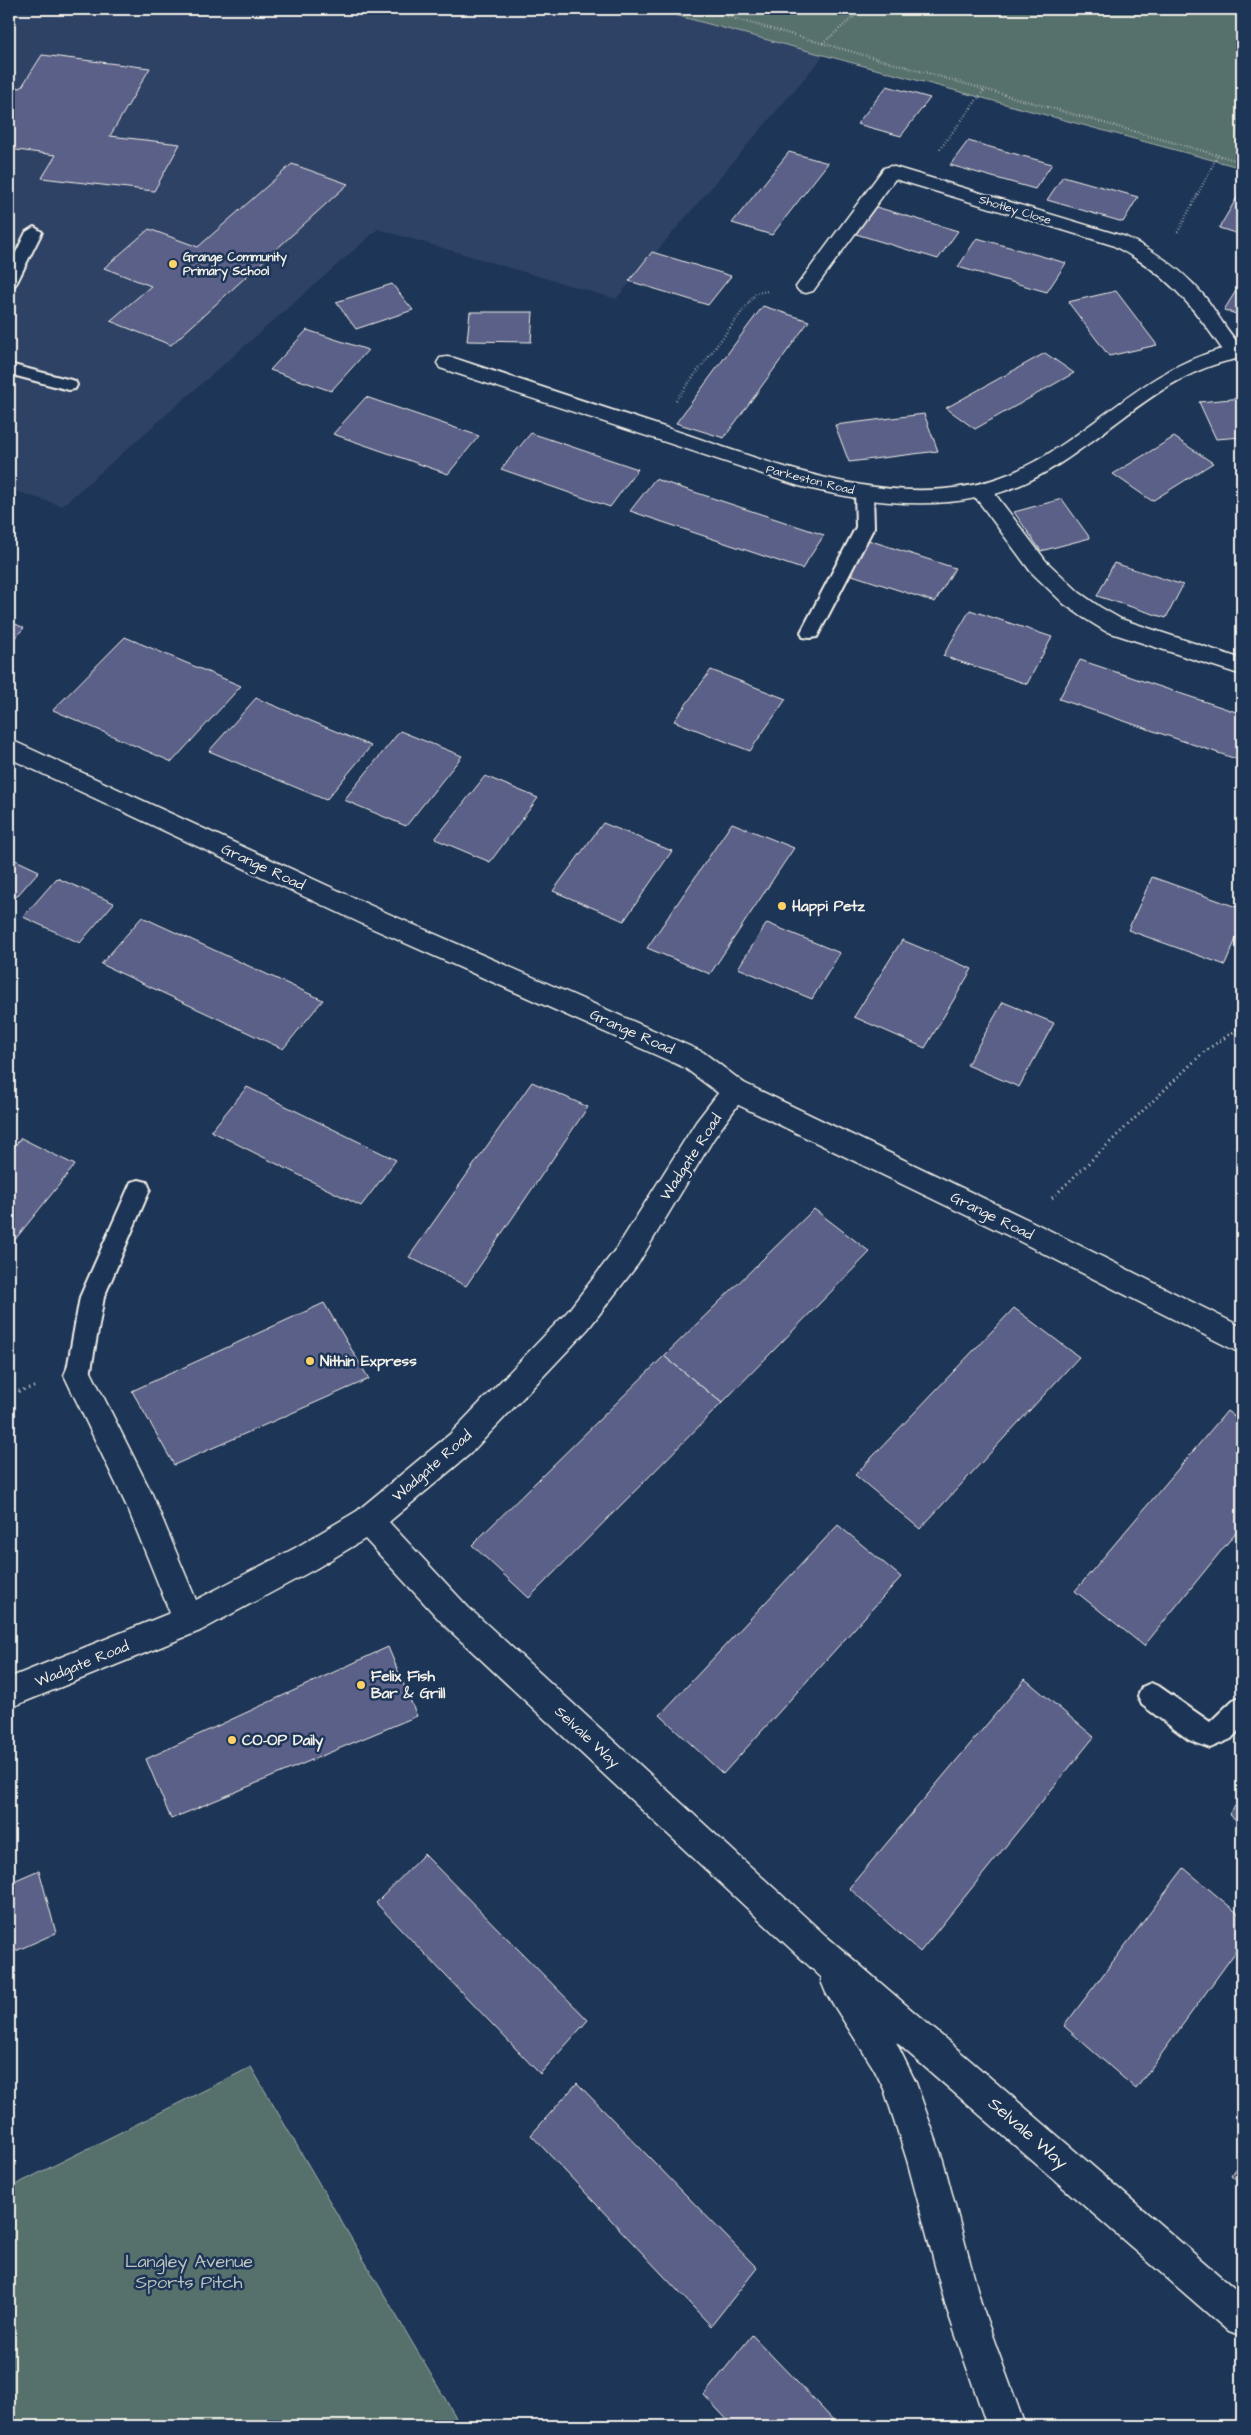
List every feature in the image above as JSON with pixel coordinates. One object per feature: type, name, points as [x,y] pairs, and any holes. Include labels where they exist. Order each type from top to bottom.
[{"type":"street","name":"Shotley Close","points":[[806,287],[891,172],[1118,241],[1174,273],[1239,352]]},
{"type":"street","name":"Parkeston Road","points":[[447,363],[766,469],[831,487],[864,493],[932,496],[981,490],[1015,480],[1043,465],[1162,381],[1183,369],[1216,356],[1239,352]]},
{"type":"street","points":[[981,490],[1029,557],[1056,586],[1081,607],[1113,625],[1242,667]]},
{"type":"street","name":"Grange Road","points":[[9,748],[378,920],[694,1060],[735,1091],[1020,1229],[1242,1341]]},
{"type":"street","name":"Wadgate Road","points":[[9,1693],[189,1620],[306,1558],[368,1521],[460,1444],[578,1320],[628,1255],[705,1130],[735,1091]]},
{"type":"street","points":[[78,1375],[141,1504],[189,1620]]},
{"type":"street","name":"Selvale Way","points":[[368,1521],[457,1617],[813,1947],[1242,2320]]},
{"type":"street","name":"Selvale Way","points":[[813,1947],[850,1998],[886,2057],[899,2083],[925,2160],[964,2307],[1006,2426]]},
{"type":"lane","points":[[9,282],[34,232]]},
{"type":"lane","points":[[9,369],[69,385]]},
{"type":"lane","points":[[810,632],[864,527],[864,493]]},
{"type":"lane","points":[[78,1375],[92,1297],[140,1189]]},
{"type":"lane","points":[[1151,1696],[1198,1731],[1210,1735],[1222,1730],[1242,1709]]},
{"type":"path","points":[[701,9],[1242,162]]},
{"type":"path","points":[[823,43],[863,9]]},
{"type":"path","points":[[917,180],[985,89]]},
{"type":"path","points":[[1161,264],[1218,155]]},
{"type":"path","points":[[653,430],[756,293],[806,287]]},
{"type":"path","points":[[1020,1229],[1205,1051],[1242,1026]]},
{"type":"shaded area","name":"Grange Community Primary School","points":[[9,9],[653,9],[825,54],[616,299],[378,229],[62,506],[9,489]]},
{"type":"green space","points":[[653,9],[1242,9],[1242,168]]},
{"type":"green space","name":"Langley Avenue Sports Pitch","points":[[251,2067],[461,2426],[9,2426],[9,2188]]},
{"type":"building","points":[[42,55],[150,68],[110,136],[180,144],[154,191],[42,178],[56,155],[9,149],[9,86],[21,88]]},
{"type":"building","points":[[887,86],[930,98],[901,136],[857,124]]},
{"type":"building","points":[[968,141],[1052,164],[1035,189],[950,165]]},
{"type":"building","points":[[789,152],[828,163],[772,235],[732,223]]},
{"type":"building","points":[[292,164],[348,184],[171,345],[110,321],[151,286],[104,268],[149,229],[198,247]]},
{"type":"building","points":[[1063,176],[1138,197],[1123,222],[1047,200]]},
{"type":"building","points":[[1242,189],[1242,235],[1219,228]]},
{"type":"building","points":[[876,207],[958,231],[938,259],[856,234]]},
{"type":"building","points":[[977,238],[1066,263],[1047,292],[958,267]]},
{"type":"building","points":[[652,252],[731,276],[708,305],[629,281]]},
{"type":"building","points":[[1242,281],[1242,316],[1224,310]]},
{"type":"building","points":[[392,284],[413,310],[356,329],[336,302]]},
{"type":"building","points":[[1116,291],[1157,345],[1109,356],[1068,302]]},
{"type":"building","points":[[763,306],[809,321],[724,438],[676,423]]},
{"type":"building","points":[[470,312],[533,312],[531,342],[467,341]]},
{"type":"building","points":[[307,330],[368,350],[331,391],[270,370]]},
{"type":"building","points":[[1045,353],[1074,373],[975,429],[946,408]]},
{"type":"building","points":[[366,397],[479,436],[448,474],[333,434]]},
{"type":"building","points":[[1242,398],[1242,437],[1216,439],[1199,402]]},
{"type":"building","points":[[924,414],[938,451],[849,462],[835,425]]},
{"type":"building","points":[[531,433],[638,469],[610,507],[501,469]]},
{"type":"building","points":[[1174,437],[1213,463],[1152,501],[1113,474]]},
{"type":"building","points":[[655,479],[824,535],[802,569],[630,511]]},
{"type":"building","points":[[1062,499],[1090,538],[1041,551],[1014,512]]},
{"type":"building","points":[[865,539],[955,568],[935,602],[843,572]]},
{"type":"building","points":[[1114,563],[1183,585],[1166,618],[1097,596]]},
{"type":"building","points":[[970,610],[1052,637],[1027,684],[943,656]]},
{"type":"building","points":[[9,621],[24,628],[9,644]]},
{"type":"building","points":[[125,637],[241,686],[172,762],[53,710]]},
{"type":"building","points":[[1080,660],[1242,714],[1242,761],[1059,699]]},
{"type":"building","points":[[711,670],[786,699],[750,751],[674,721]]},
{"type":"building","points":[[256,698],[371,746],[326,800],[209,751]]},
{"type":"building","points":[[400,731],[462,756],[406,826],[344,800]]},
{"type":"building","points":[[485,776],[538,798],[490,862],[435,839]]},
{"type":"building","points":[[603,823],[672,851],[624,921],[553,891]]},
{"type":"building","points":[[732,823],[794,848],[710,974],[647,948]]},
{"type":"building","points":[[9,857],[39,871],[9,905]]},
{"type":"building","points":[[1152,877],[1242,909],[1242,925],[1225,965],[1128,930]]},
{"type":"building","points":[[57,878],[114,903],[80,943],[23,917]]},
{"type":"building","points":[[142,917],[323,1000],[283,1049],[101,964]]},
{"type":"building","points":[[767,923],[840,953],[812,999],[738,968]]},
{"type":"building","points":[[902,940],[972,969],[925,1048],[854,1017]]},
{"type":"building","points":[[1003,1002],[1054,1023],[1019,1087],[967,1065]]},
{"type":"building","points":[[532,1082],[588,1107],[466,1286],[409,1257]]},
{"type":"building","points":[[247,1087],[396,1160],[361,1206],[211,1131]]},
{"type":"building","points":[[21,1138],[75,1165],[9,1247],[9,1153]]},
{"type":"building","points":[[814,1209],[870,1252],[722,1403],[664,1356]]},
{"type":"building","points":[[324,1303],[369,1379],[174,1465],[132,1391]]},
{"type":"building","points":[[1014,1308],[1079,1357],[920,1529],[855,1475]]},
{"type":"building","points":[[664,1356],[722,1403],[529,1598],[472,1545]]},
{"type":"building","points":[[1227,1411],[1242,1422],[1242,1525],[1144,1646],[1075,1591]]},
{"type":"building","points":[[838,1525],[901,1577],[723,1774],[660,1715]]},
{"type":"building","points":[[388,1647],[417,1716],[171,1819],[146,1759]]},
{"type":"building","points":[[1025,1679],[1094,1737],[920,1952],[849,1888]]},
{"type":"building","points":[[1242,1797],[1242,1825],[1229,1814]]},
{"type":"building","points":[[424,1854],[588,2020],[540,2074],[376,1903]]},
{"type":"building","points":[[1184,1868],[1242,1917],[1242,1943],[1136,2089],[1064,2026]]},
{"type":"building","points":[[39,1870],[56,1933],[9,1954],[9,1883]]},
{"type":"building","points":[[577,2083],[757,2268],[711,2326],[531,2135]]},
{"type":"building","points":[[1242,2158],[1242,2185],[1231,2175]]},
{"type":"building","points":[[752,2335],[839,2426],[733,2426],[704,2395]]},
{"type":"place","name":"Grange Community Primary School","points":[[173,264]]},
{"type":"place","name":"Happi Petz","points":[[782,906]]},
{"type":"place","name":"Nithin Express","points":[[310,1361]]},
{"type":"place","name":"Felix Fish Bar & Grill","points":[[361,1685]]},
{"type":"place","name":"CO-OP Daily","points":[[232,1740]]}]
